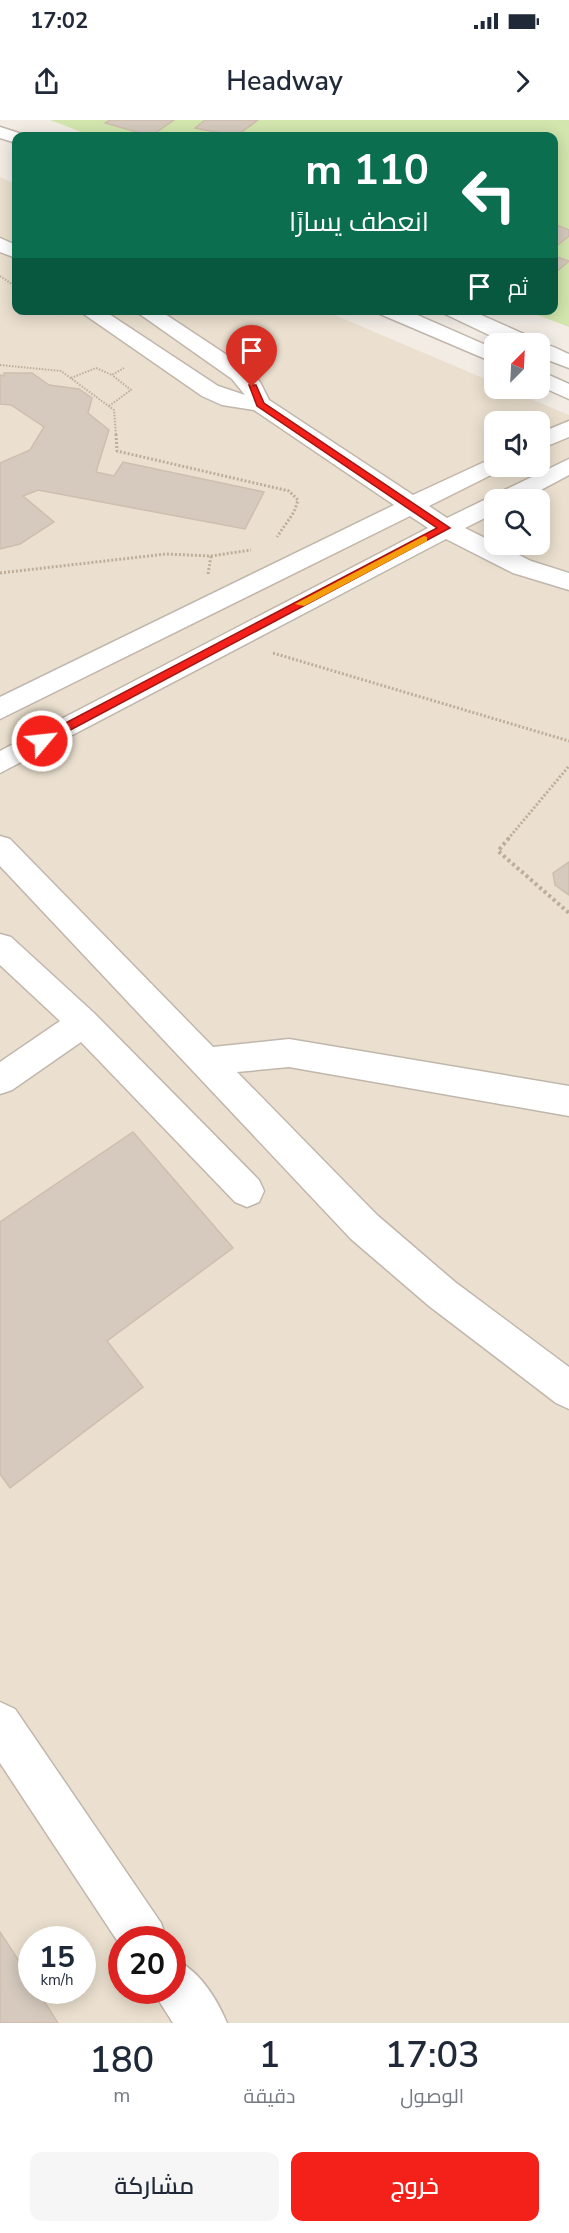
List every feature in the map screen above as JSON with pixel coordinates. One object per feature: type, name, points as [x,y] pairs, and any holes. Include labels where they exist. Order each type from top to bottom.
[{"type":"street","points":[[96,315],[210,391],[230,400],[260,404],[445,528],[522,567],[569,582]]},
{"type":"street","points":[[152,315],[240,374],[252,387],[260,404]]},
{"type":"street","points":[[398,315],[484,352]]},
{"type":"street","points":[[463,315],[503,333]]},
{"type":"street","points":[[550,353],[569,362]]},
{"type":"street","points":[[550,383],[569,392]]},
{"type":"street","points":[[550,437],[569,428]]},
{"type":"street","points":[[524,489],[569,466]]},
{"type":"street","points":[[0,709],[484,469]]},
{"type":"street","points":[[0,763],[484,508]]},
{"type":"street","points":[[0,847],[364,1227],[442,1294],[569,1390]]},
{"type":"street","points":[[0,946],[83,1023],[247,1191]]},
{"type":"street","points":[[0,1080],[83,1023]]},
{"type":"street","points":[[204,1062],[289,1053],[569,1101]]},
{"type":"street","points":[[0,1724],[135,1926]]},
{"type":"street","points":[[186,2001],[203,2023]]},
{"type":"path","points":[[0,365],[61,371],[109,406],[114,410],[117,452],[289,491],[298,500],[294,512],[277,538]]},
{"type":"path","points":[[109,406],[131,390],[112,375]]},
{"type":"path","points":[[0,573],[166,554],[211,556],[261,548]]},
{"type":"path","points":[[282,647],[272,653],[569,741]]},
{"type":"path","points":[[569,766],[498,851],[569,913]]},
{"type":"shaded area","points":[[0,177],[12,182],[12,315],[334,315],[484,378],[484,399],[531,399],[569,415],[569,2023],[0,2023]]},
{"type":"green space","points":[[50,120],[569,120],[569,327],[538,315],[558,315],[558,132],[82,132]]},
{"type":"building","points":[[110,120],[174,120],[157,132],[137,132],[105,123]]},
{"type":"building","points":[[205,120],[258,120],[242,132],[216,132],[195,128]]},
{"type":"building","points":[[558,226],[569,230],[569,236],[558,245]]},
{"type":"building","points":[[558,257],[569,261],[558,270]]},
{"type":"building","points":[[4,373],[32,373],[49,385],[79,389],[92,398],[88,413],[109,430],[96,472],[114,476],[123,462],[264,492],[245,529],[38,490],[23,496],[54,522],[20,544],[0,549],[0,463],[30,450],[44,427],[11,405],[0,404],[0,375],[4,376]]},
{"type":"building","points":[[569,862],[569,895],[555,885],[553,873]]},
{"type":"building","points":[[133,1132],[233,1248],[107,1341],[143,1387],[10,1488],[0,1474],[0,1222]]},
{"type":"building","points":[[0,1932],[18,1960],[18,2004],[46,2004],[58,2023],[0,2023]]},
{"type":"slow traffic","points":[[300,604],[424,539]]},
{"type":"route","points":[[42,741],[445,528],[260,404],[252,387]]}]
